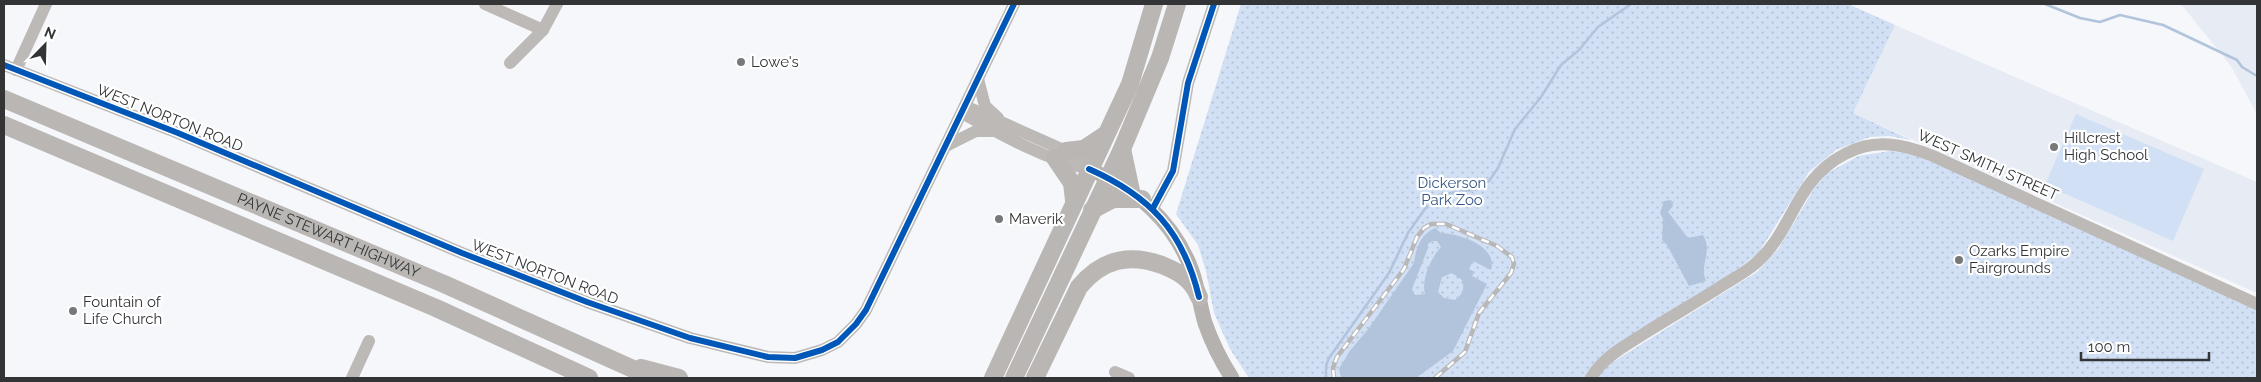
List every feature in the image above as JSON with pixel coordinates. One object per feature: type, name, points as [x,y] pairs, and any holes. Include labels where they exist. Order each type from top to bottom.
[{"type":"highway","points":[[993,374],[1130,84],[1154,4]]},
{"type":"highway","points":[[1014,378],[1122,149],[1160,58],[1177,4]]},
{"type":"highway","name":"PAYNE STEWART HIGHWAY","points":[[4,98],[444,284],[653,378]]},
{"type":"highway","name":"PAYNE STEWART HIGHWAY","points":[[4,125],[436,308],[589,378]]},
{"type":"highway","points":[[1074,200],[1072,183],[1060,154],[1084,149],[1105,135]]},
{"type":"highway","points":[[1092,210],[1114,199],[1142,200],[1122,149]]},
{"type":"highway","points":[[1035,378],[1079,287],[1085,280],[1106,265],[1127,258],[1148,260],[1182,274],[1190,281],[1199,297]]},
{"type":"highway","points":[[605,358],[679,378]]},
{"type":"main road","points":[[1089,169],[1108,178],[1142,200],[1183,248],[1214,346],[1232,378]]},
{"type":"street","points":[[10,67],[46,4]]},
{"type":"street","points":[[485,4],[543,30]]},
{"type":"street","points":[[510,63],[543,30],[557,4]]},
{"type":"street","name":"WEST NORTON ROAD","points":[[10,67],[178,133],[434,242],[587,302],[686,336],[777,358],[795,358],[822,350],[838,342],[856,324],[870,303],[1014,4]]},
{"type":"street","points":[[1142,200],[1173,171],[1188,83],[1214,4]]},
{"type":"street","points":[[978,79],[985,106],[1007,126]]},
{"type":"street","points":[[963,110],[1007,126],[1060,154],[1073,166],[1089,169]]},
{"type":"street","points":[[963,110],[992,130],[1060,154]]},
{"type":"street","points":[[946,146],[976,131],[992,130]]},
{"type":"street","name":"WEST SMITH STREET","points":[[1593,374],[1619,350],[1755,264],[1774,242],[1798,198],[1818,173],[1846,153],[1862,147],[1881,144],[1899,145],[1933,156],[2257,304]]},
{"type":"street","points":[[352,378],[369,341]]},
{"type":"street","points":[[1115,372],[1129,378]]},
{"type":"shaded area","points":[[2181,4],[2257,4],[2257,114],[2231,66]]},
{"type":"shaded area","name":"Hillcrest High School","points":[[1895,25],[2257,182],[2257,293],[1853,113]]},
{"type":"shaded area","points":[[1671,200],[1673,206],[1668,212],[1688,238],[1703,235],[1706,241],[1704,275],[1706,281],[1689,286],[1667,245],[1662,240],[1663,219],[1660,213],[1664,201]]},
{"type":"shaded area","points":[[1435,228],[1441,233],[1458,236],[1476,243],[1489,254],[1492,262],[1491,270],[1473,261],[1469,269],[1475,272],[1472,276],[1487,284],[1453,351],[1416,378],[1341,378],[1339,369],[1349,352],[1369,328],[1414,263],[1422,238]],"holes":[[[1432,241],[1437,241],[1441,247],[1428,269],[1424,282],[1425,294],[1415,295],[1412,289],[1428,244]],[[1452,273],[1462,280],[1463,286],[1462,293],[1455,300],[1444,298],[1438,292],[1442,277]]]},
{"type":"green space","name":"Dickerson Park Zoo","points":[[1241,4],[1848,4],[1895,25],[1853,113],[1911,140],[1889,136],[1870,137],[1836,150],[1809,172],[1758,254],[1608,365],[1757,272],[1779,248],[1815,187],[1827,173],[1858,156],[1890,151],[1911,154],[1952,170],[2257,309],[2257,378],[1249,378],[1230,349],[1214,313],[1206,271],[1198,245],[1176,214]]},
{"type":"green space","points":[[2076,114],[2204,169],[2173,241],[2045,185]]},
{"type":"waterway","points":[[1439,195],[1478,189],[1489,181],[1498,168],[1515,129],[1541,97],[1561,65],[1579,50],[1598,27],[1631,4]]},
{"type":"waterway","points":[[2045,4],[2080,18],[2100,22],[2120,15],[2163,25],[2237,60],[2242,67],[2257,76]]},
{"type":"waterway","points":[[1326,378],[1326,366],[1329,358],[1389,273],[1408,233],[1427,206]]},
{"type":"railway","points":[[1334,378],[1333,368],[1337,357],[1404,269],[1417,237],[1424,228],[1431,224],[1446,224],[1497,246],[1512,257],[1514,264],[1511,273],[1479,313],[1465,352],[1435,378]]},
{"type":"cycle path","points":[[4,65],[178,133],[462,253],[587,302],[690,338],[768,357],[795,358],[822,350],[838,342],[856,324],[866,310],[1014,4]]},
{"type":"cycle path","points":[[1153,208],[1173,171],[1188,83],[1214,4]]},
{"type":"cycle path","points":[[1089,169],[1130,191],[1161,218],[1184,253],[1199,297]]},
{"type":"place","name":"Lowe's","points":[[741,62]]},
{"type":"place","name":"Hillcrest High School","points":[[2054,147]]},
{"type":"place","name":"Maverik","points":[[999,219]]},
{"type":"place","name":"Ozarks Empire Fairgrounds","points":[[1959,260]]},
{"type":"place","name":"Fountain of Life Church","points":[[73,311]]}]
